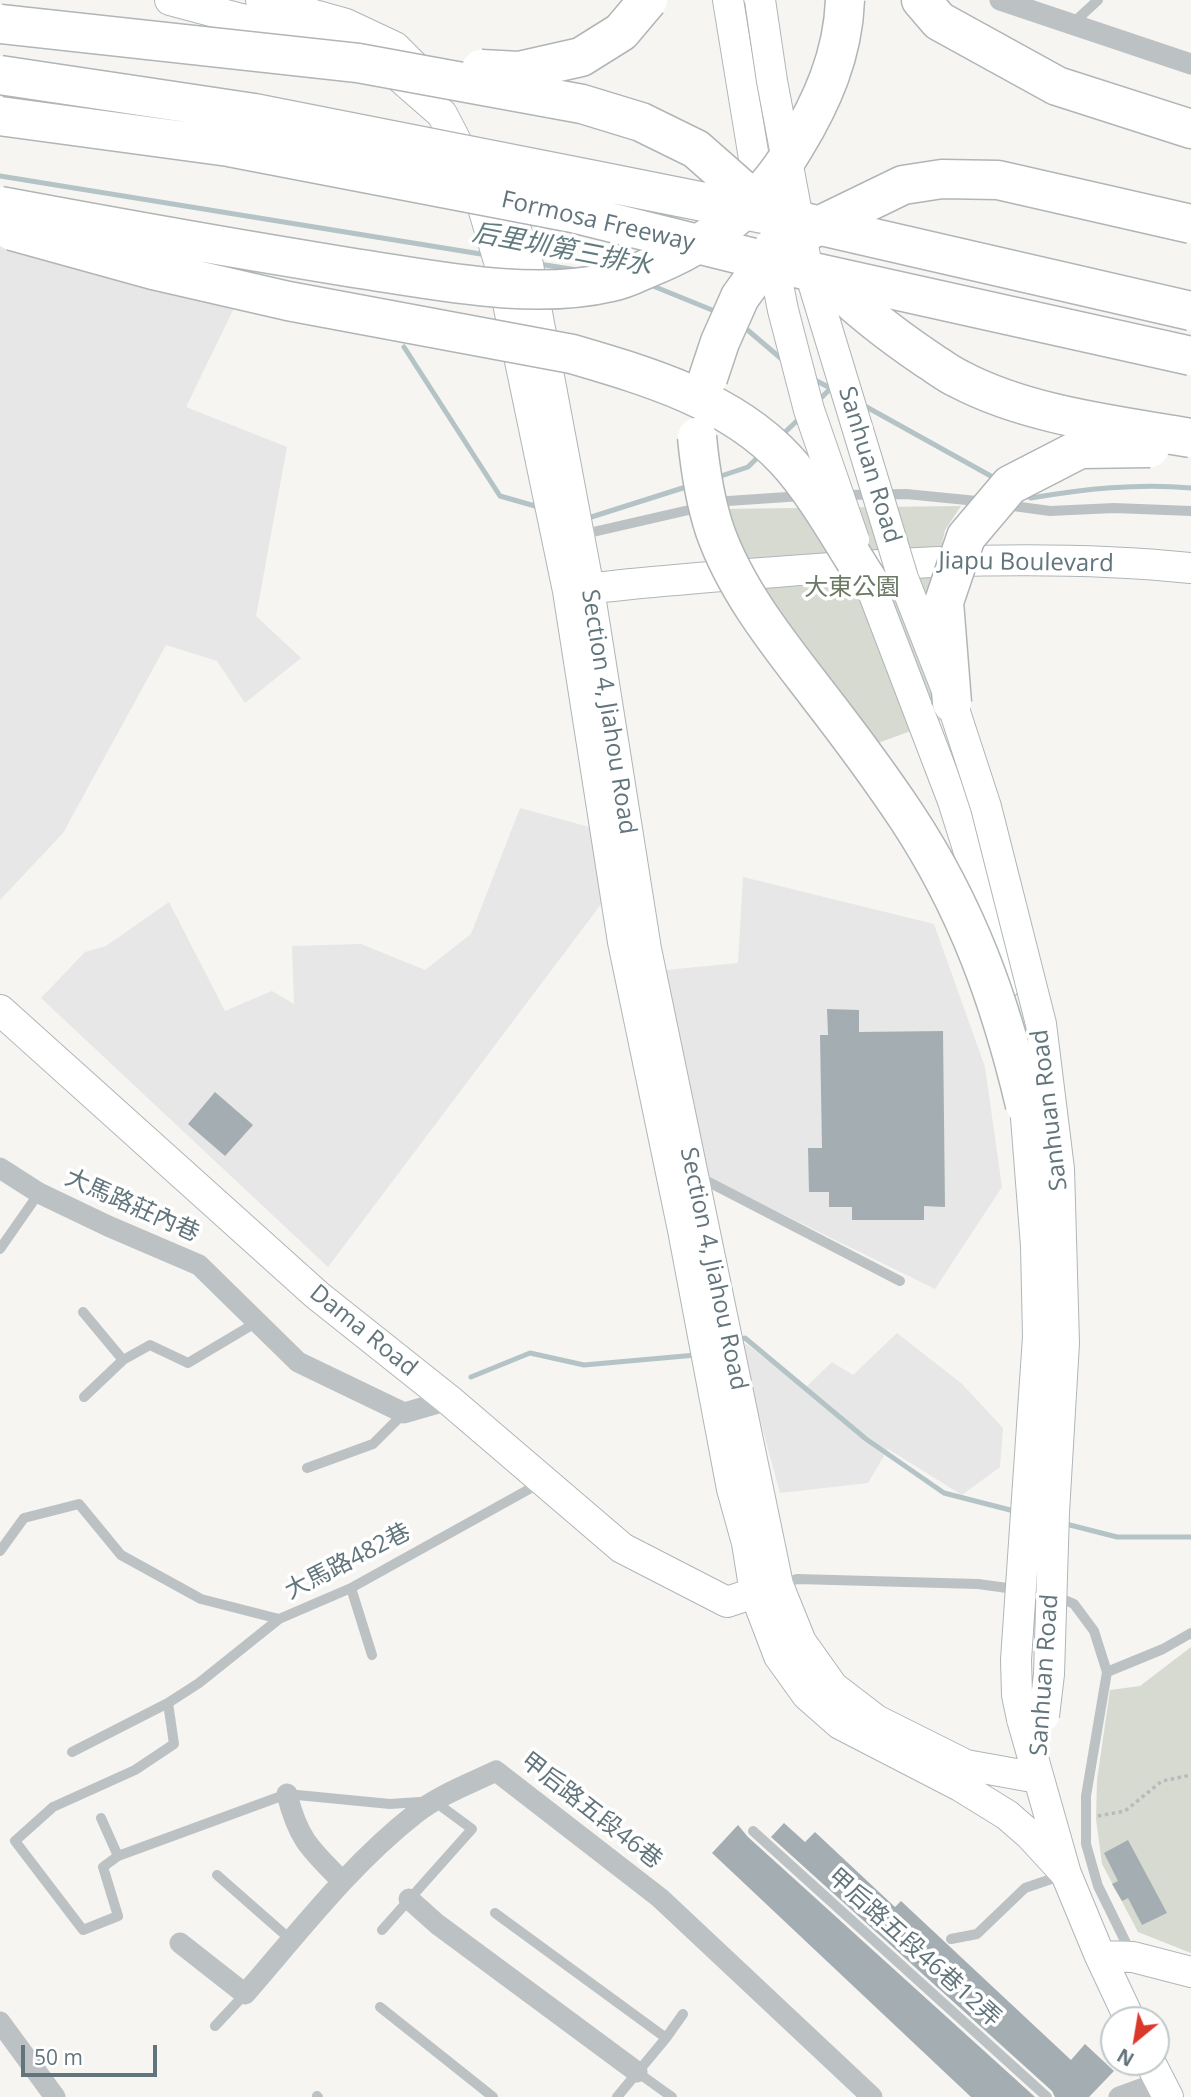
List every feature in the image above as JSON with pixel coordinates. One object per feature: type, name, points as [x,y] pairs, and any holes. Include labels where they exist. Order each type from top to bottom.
[{"type":"highway","points":[[0,24],[358,63],[519,71],[581,57],[621,33],[648,0]]},
{"type":"highway","points":[[0,206],[241,250],[463,285],[565,290],[613,282],[674,258],[719,232],[752,204],[783,168],[823,97],[837,56],[845,0]]},
{"type":"highway","points":[[921,0],[939,22],[1057,86],[1191,129]]},
{"type":"highway","points":[[358,63],[582,104],[641,122],[696,149],[762,207]]},
{"type":"highway","name":"Formosa Freeway","points":[[0,75],[254,113],[604,182],[804,222],[1191,311]]},
{"type":"highway","name":"Formosa Freeway","points":[[0,116],[229,148],[573,213],[782,265],[1191,356]]},
{"type":"highway","points":[[1025,1105],[1010,1039],[984,965],[950,889],[908,819],[866,757],[771,633],[736,578],[715,530],[701,473],[697,437],[701,405],[708,378],[740,297],[761,268],[804,233],[903,186],[942,179],[998,180],[1191,225]]},
{"type":"highway","points":[[0,228],[153,270],[275,298],[572,354],[618,367],[694,396],[746,425],[785,459],[870,584]]},
{"type":"highway","points":[[805,256],[851,302],[958,379],[1018,403],[1091,420],[1191,438]]},
{"type":"highway","points":[[952,703],[944,602],[966,537],[1010,485],[1080,449],[1134,447],[1191,450]]},
{"type":"street","points":[[170,0],[241,19],[322,36],[387,66],[442,114],[473,174],[500,265],[560,499]]},
{"type":"street","points":[[261,0],[346,24],[395,47],[461,114],[496,175],[528,265],[560,499]]},
{"type":"street","name":"Sanhuan Road","points":[[728,0],[762,207],[783,310],[809,410],[870,584],[953,801],[986,906],[1010,1003],[1025,1105],[1036,1246],[1038,1337],[1016,1660],[1017,1695],[1033,1718]]},
{"type":"street","name":"Sanhuan Road","points":[[760,0],[772,81],[805,256],[903,578],[952,703],[986,807],[1041,1024],[1059,1169],[1064,1343],[1054,1512],[1049,1674],[1033,1718],[1038,1778]]},
{"type":"street","points":[[1000,0],[1191,64]]},
{"type":"street","points":[[762,207],[805,256]]},
{"type":"street","name":"Section 4, Jiahou Road","points":[[560,499],[646,949],[693,1174],[779,1656],[807,1695],[840,1724],[960,1786],[1007,1815],[1030,1835],[1066,1874]]},
{"type":"street","name":"Jiapu Boulevard","points":[[578,590],[745,574],[921,562],[1076,562],[1191,568]]},
{"type":"street","name":"Section 4, Jiahou Road","points":[[578,590],[623,942],[683,1230],[732,1489],[747,1543],[767,1589],[833,1687],[876,1720],[966,1765],[1038,1778]]},
{"type":"street","name":"Dama Road","points":[[0,1010],[317,1295],[449,1400],[622,1548],[727,1602],[767,1589]]},
{"type":"street","name":"大馬路莊內巷","points":[[0,1168],[39,1193],[199,1265],[298,1362],[404,1413]]},
{"type":"street","points":[[404,1413],[449,1400]]},
{"type":"street","name":"甲后路五段46巷","points":[[244,1994],[342,1881],[415,1814],[435,1801],[496,1771],[660,1898],[872,2097]]},
{"type":"street","points":[[1038,1778],[1066,1874],[1118,1966],[1127,2006]]},
{"type":"street","name":"Section 4, Jiahou Road","points":[[960,1786],[999,1788],[1038,1778]]},
{"type":"street","points":[[287,1794],[293,1821],[308,1847],[342,1881]]},
{"type":"street","points":[[410,1899],[436,1924],[637,2072]]},
{"type":"street","points":[[180,1943],[244,1994]]},
{"type":"street","points":[[1118,1966],[1191,1972]]},
{"type":"street","points":[[0,2022],[55,2097]]},
{"type":"street","points":[[1119,2097],[1159,2080]]},
{"type":"lane","points":[[1073,24],[1098,0]]},
{"type":"lane","points":[[568,536],[728,501],[795,496],[906,494],[976,500],[1050,511],[1114,508],[1191,511]]},
{"type":"lane","points":[[693,1174],[900,1281]]},
{"type":"lane","points":[[0,1249],[39,1193]]},
{"type":"lane","points":[[83,1312],[123,1360]]},
{"type":"lane","points":[[83,1397],[123,1360],[150,1345],[188,1363],[257,1322]]},
{"type":"lane","points":[[307,1468],[373,1444],[404,1413]]},
{"type":"lane","name":"大馬路482巷","points":[[0,1551],[24,1518],[79,1504],[121,1555],[201,1599],[279,1619],[351,1588],[544,1480]]},
{"type":"lane","points":[[767,1589],[797,1579],[978,1584],[1051,1594],[1074,1604],[1094,1631],[1107,1672],[1086,1796],[1086,1844],[1118,1966]]},
{"type":"lane","points":[[351,1588],[372,1655]]},
{"type":"lane","points":[[72,1752],[168,1703],[199,1683],[279,1619]]},
{"type":"lane","points":[[1107,1672],[1163,1649],[1191,1633]]},
{"type":"lane","points":[[168,1703],[174,1744],[135,1770],[53,1807],[15,1841],[83,1930],[118,1916],[103,1867],[118,1856],[287,1794],[390,1804],[435,1801],[472,1829],[382,1930]]},
{"type":"lane","points":[[101,1818],[118,1856]]},
{"type":"lane","name":"甲后路五段46巷12弄","points":[[753,1831],[1047,2097]]},
{"type":"lane","points":[[951,1939],[977,1934],[1025,1888],[1066,1874]]},
{"type":"lane","points":[[217,1875],[291,1940]]},
{"type":"lane","points":[[495,1913],[666,2038]]},
{"type":"lane","points":[[215,2025],[244,1994]]},
{"type":"lane","points":[[380,2007],[494,2097]]},
{"type":"lane","points":[[617,2097],[683,2014]]},
{"type":"lane","points":[[637,2072],[671,2097]]},
{"type":"path","points":[[1086,1818],[1125,1811],[1162,1781],[1191,1775]]},
{"type":"shaded area","points":[[0,237],[235,306],[186,407],[287,447],[256,616],[301,658],[245,703],[217,661],[166,645],[63,833],[0,900]]},
{"type":"shaded area","points":[[520,808],[600,830],[611,891],[328,1267],[41,998],[85,952],[106,946],[169,902],[225,1011],[272,991],[294,1004],[292,946],[361,944],[425,970],[471,934]]},
{"type":"shaded area","points":[[743,877],[934,924],[985,1067],[1002,1187],[935,1289],[709,1178],[666,970],[738,963]]},
{"type":"shaded area","points":[[897,1333],[962,1384],[1003,1428],[1000,1467],[962,1495],[888,1449],[868,1483],[780,1493],[738,1338],[805,1388],[832,1362],[853,1375]]},
{"type":"green space","name":"大東公園","points":[[961,506],[945,530],[932,589],[941,720],[878,743],[777,621],[719,509]]},
{"type":"green space","points":[[1191,1647],[1191,1953],[1138,1932],[1102,1864],[1096,1819],[1097,1780],[1110,1690],[1140,1686]]},
{"type":"building","points":[[827,1009],[859,1010],[859,1032],[943,1031],[945,1207],[924,1206],[924,1220],[852,1220],[852,1207],[829,1207],[829,1192],[809,1192],[808,1148],[822,1148],[820,1035],[828,1035]]},
{"type":"building","points":[[215,1092],[253,1125],[225,1156],[188,1124]]},
{"type":"building","points":[[784,1823],[805,1842],[815,1832],[895,1907],[901,1901],[1071,2060],[1085,2044],[1100,2058],[1100,2076],[1109,2076],[1089,2097],[1055,2097],[1052,2091],[771,1837]]},
{"type":"building","points":[[738,1825],[1035,2097],[971,2097],[712,1853]]},
{"type":"building","points":[[1128,1840],[1167,1913],[1142,1925],[1128,1898],[1122,1901],[1112,1884],[1118,1881],[1104,1853]]},
{"type":"waterway","name":"后里圳第三排水","points":[[0,176],[487,255]]},
{"type":"waterway","name":"后里圳第三排水","points":[[539,264],[577,270]]},
{"type":"waterway","name":"后里圳第三排水","points":[[648,284],[717,312]]},
{"type":"waterway","name":"后里圳第三排水","points":[[744,327],[784,361]]},
{"type":"waterway","points":[[404,347],[500,496],[542,508]]},
{"type":"waterway","name":"后里圳第三排水","points":[[813,379],[836,391]]},
{"type":"waterway","points":[[817,402],[831,388]]},
{"type":"waterway","name":"后里圳第三排水","points":[[863,405],[998,480]]},
{"type":"waterway","points":[[781,436],[802,416]]},
{"type":"waterway","points":[[715,478],[748,467],[761,454]]},
{"type":"waterway","points":[[585,519],[689,486]]},
{"type":"waterway","name":"后里圳第三排水","points":[[1025,495],[1031,498],[1131,487],[1191,488]]},
{"type":"waterway","points":[[738,1340],[745,1338],[866,1439],[944,1493],[1018,1512]]},
{"type":"waterway","points":[[471,1377],[530,1353],[584,1365],[696,1355]]},
{"type":"waterway","points":[[1062,1523],[1117,1537],[1191,1537]]}]
